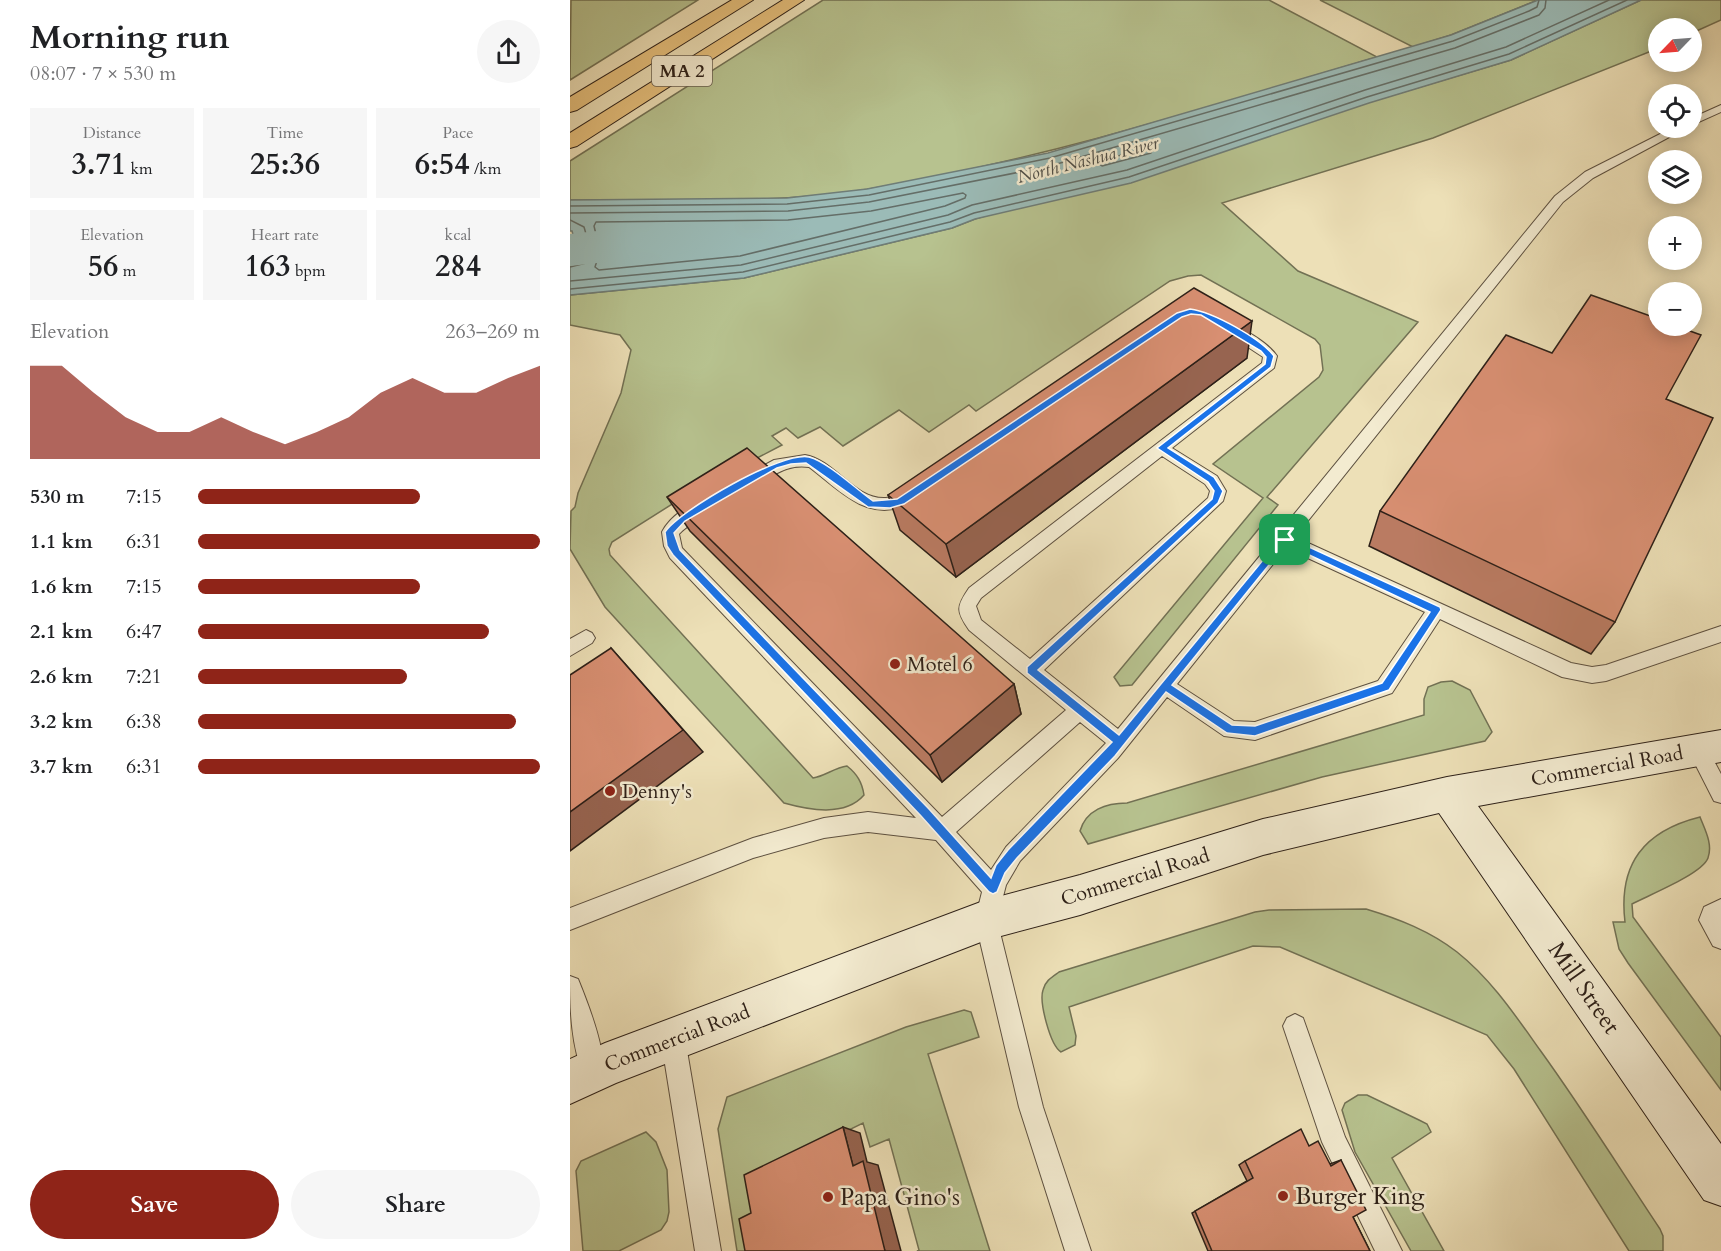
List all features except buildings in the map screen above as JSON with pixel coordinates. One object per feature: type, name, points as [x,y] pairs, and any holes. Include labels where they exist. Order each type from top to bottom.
[{"type":"highway","name":"MA 2","points":[[570,106],[744,0]]},
{"type":"highway","name":"MA 2","points":[[570,142],[795,0]]},
{"type":"street","name":"Commercial Road","points":[[582,1076],[990,904],[1080,895],[1263,837],[1447,794],[1709,748]]},
{"type":"street","name":"Mill Street","points":[[1447,794],[1721,1183]]},
{"type":"lane","points":[[1702,117],[1721,108]]},
{"type":"lane","points":[[990,904],[1000,869],[1012,854],[1119,742],[1559,199],[1589,175],[1661,138]]},
{"type":"lane","points":[[1119,742],[970,620],[966,609],[970,599],[1269,365],[1270,356],[1263,349],[1213,319]]},
{"type":"lane","points":[[1030,670],[1215,501],[1218,491],[1211,480],[1162,448]]},
{"type":"lane","points":[[927,485],[890,505],[872,505],[814,462],[801,460],[774,466],[675,525],[670,532],[672,546],[942,831],[990,904],[1031,1107],[1078,1251]]},
{"type":"lane","points":[[1285,540],[1569,671],[1592,675],[1606,673],[1721,634]]},
{"type":"lane","points":[[1165,686],[1231,730],[1255,731],[1385,687],[1436,610]]},
{"type":"lane","points":[[570,648],[586,638]]},
{"type":"lane","points":[[570,919],[753,848],[824,828],[868,822],[942,831],[1080,710]]},
{"type":"lane","points":[[1709,748],[1721,794]]},
{"type":"lane","points":[[1721,910],[1712,915],[1710,920],[1721,938]]},
{"type":"lane","points":[[570,987],[583,1022],[582,1076]]},
{"type":"lane","points":[[1295,1026],[1334,1142],[1389,1251]]},
{"type":"lane","points":[[673,1038],[708,1251]]},
{"type":"green space","points":[[571,0],[698,0],[570,80]]},
{"type":"green space","points":[[823,0],[1269,0],[1377,57],[1061,148],[869,189],[757,199],[570,200],[570,161]]},
{"type":"green space","points":[[1320,0],[1538,0],[1451,35],[1413,47]]},
{"type":"green space","points":[[1641,0],[1721,0],[1721,20],[1702,29],[1702,18],[1648,18],[1648,52],[1433,138],[1222,203],[1298,271],[1418,322],[1267,497],[1278,505],[1132,685],[1120,686],[1114,677],[1263,498],[1213,464],[1319,377],[1323,370],[1320,345],[1315,339],[1201,275],[1170,281],[976,411],[969,405],[929,432],[899,410],[843,446],[820,427],[798,438],[786,428],[772,436],[782,445],[685,496],[612,542],[609,549],[610,555],[813,778],[847,766],[854,772],[864,795],[847,807],[826,810],[784,803],[605,607],[570,549],[571,511],[575,507],[578,493],[621,393],[631,350],[620,335],[570,325],[570,295],[744,278],[952,228],[975,219],[1511,60]]},
{"type":"green space","points":[[1452,681],[1470,690],[1492,732],[1485,741],[1322,777],[1088,844],[1080,831],[1087,818],[1104,806],[1127,803],[1424,715],[1424,699],[1428,687]]},
{"type":"green space","points":[[1700,817],[1709,842],[1708,858],[1704,864],[1686,877],[1632,904],[1633,917],[1721,1037],[1721,1090],[1619,949],[1613,922],[1625,922],[1626,883],[1639,853],[1664,831]]},
{"type":"green space","points":[[1366,909],[1402,921],[1436,938],[1457,952],[1492,986],[1556,1072],[1660,1229],[1663,1236],[1663,1251],[1629,1251],[1514,1069],[1487,1035],[1280,947],[1253,946],[1069,1007],[1076,1036],[1075,1045],[1061,1052],[1049,1032],[1043,1004],[1043,990],[1047,982],[1059,972],[1255,912]]},
{"type":"green space","points":[[964,1010],[971,1012],[979,1037],[928,1054],[990,1251],[917,1251],[919,1250],[889,1139],[870,1147],[863,1123],[759,1174],[762,1251],[737,1251],[718,1129],[727,1097],[906,1027]]},
{"type":"green space","points":[[1358,1095],[1367,1095],[1427,1124],[1431,1132],[1392,1158],[1444,1251],[1411,1251],[1355,1152],[1342,1110],[1345,1103]]},
{"type":"green space","points":[[646,1132],[656,1142],[667,1170],[669,1212],[667,1221],[661,1230],[619,1251],[583,1251],[576,1171],[581,1161]]},
{"type":"water","points":[[1538,0],[1641,0],[1511,60],[1369,103],[1131,183],[975,219],[952,228],[744,278],[570,295],[570,254],[578,252],[572,231],[570,231],[570,200],[787,198],[867,189],[1048,153],[1451,35]]},
{"type":"waterway","name":"North Nashua River","points":[[570,250],[678,238]]},
{"type":"place","name":"Motel 6","points":[[895,664]]},
{"type":"place","name":"Denny's","points":[[610,791]]},
{"type":"place","name":"Burger King","points":[[1283,1196]]},
{"type":"place","name":"Papa Gino's","points":[[828,1197]]},
{"type":"route","points":[[1196,311],[1263,349],[1270,356],[1269,365],[1162,448],[1216,485],[1218,491],[1215,501],[1030,670],[1119,742],[1277,549],[1285,540],[1436,610],[1385,687],[1255,731],[1231,730],[1165,686],[1111,752],[1012,854],[1000,869],[993,888],[925,813],[676,553],[670,539],[670,532],[682,519],[774,466],[791,461],[814,462],[872,505],[890,505],[900,501],[1180,315],[1196,311]]}]
